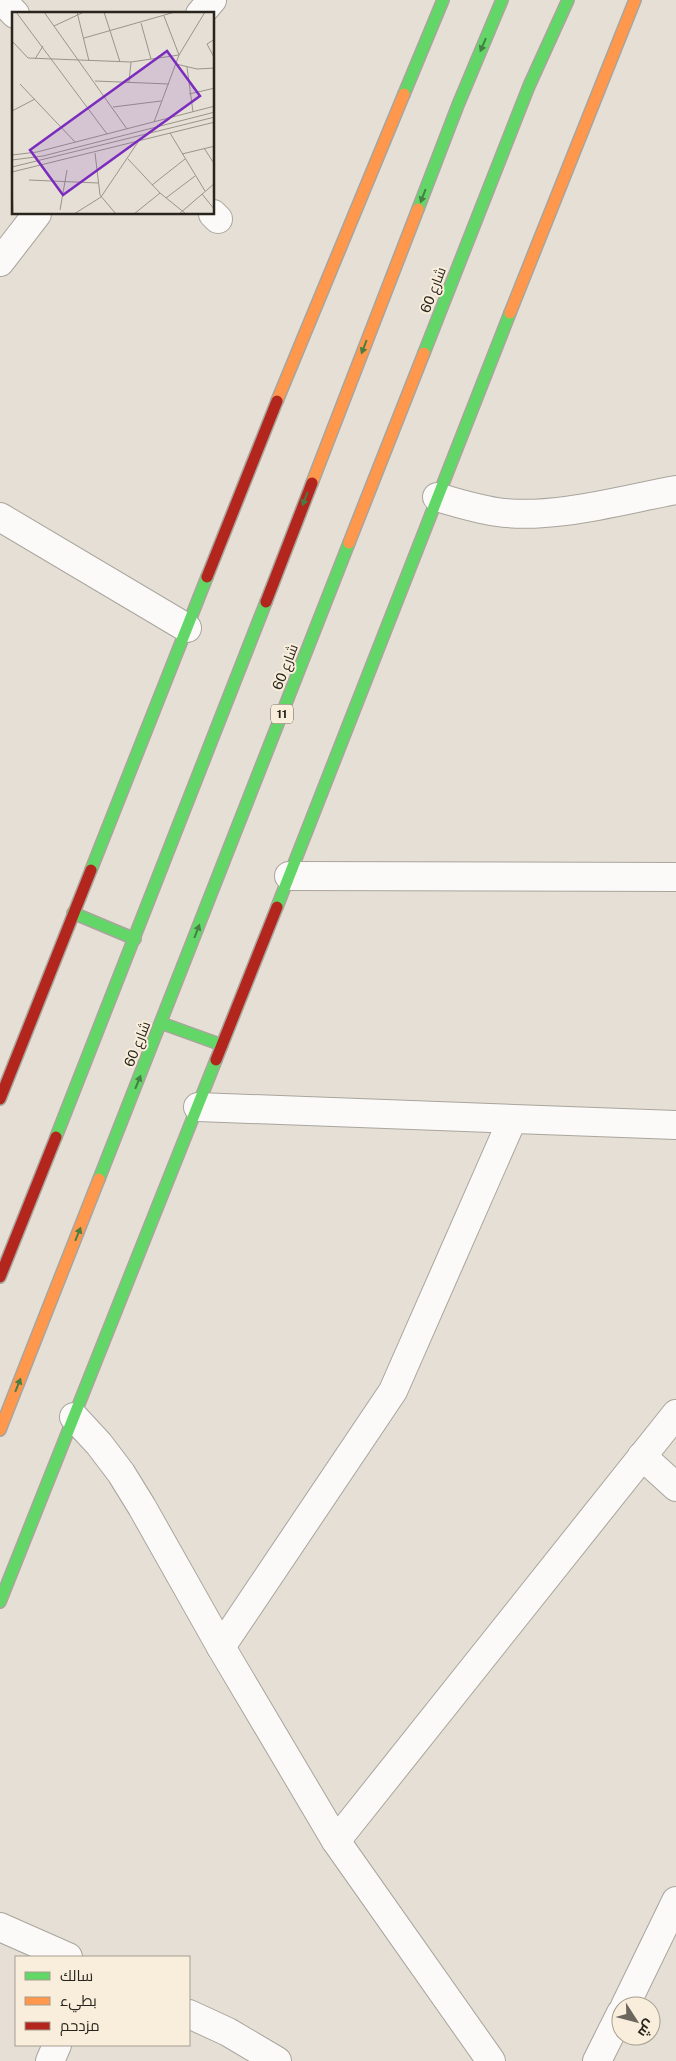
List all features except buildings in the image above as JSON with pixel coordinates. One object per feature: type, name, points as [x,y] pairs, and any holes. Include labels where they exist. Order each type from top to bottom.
[{"type":"main road","points":[[0,1099],[187,628],[389,128],[443,0]]},
{"type":"main road","points":[[0,1277],[135,939],[458,104],[502,0]]},
{"type":"main road","name":"شارع 60","points":[[0,1430],[529,86],[568,0]]},
{"type":"main road","points":[[0,1602],[198,1107],[437,497],[635,0]]},
{"type":"main road","points":[[73,913],[135,939]]},
{"type":"main road","points":[[161,1023],[222,1045]]},
{"type":"street","points":[[2,0],[13,12]]},
{"type":"street","points":[[202,12],[212,0]]},
{"type":"street","points":[[0,262],[37,215]]},
{"type":"street","points":[[437,497],[467,507],[498,512],[530,514],[561,511],[676,490]]},
{"type":"street","points":[[0,517],[187,628]]},
{"type":"street","points":[[288,876],[676,878]]},
{"type":"street","points":[[198,1107],[676,1125]]},
{"type":"street","points":[[221,1647],[393,1391],[512,1120]]},
{"type":"street","points":[[336,1841],[676,1414]]},
{"type":"street","points":[[74,1417],[99,1444],[121,1473],[336,1841],[482,2058]]},
{"type":"street","points":[[642,1456],[676,1487]]},
{"type":"street","points":[[629,1996],[676,1901]]},
{"type":"street","points":[[0,1927],[66,1956]]},
{"type":"street","points":[[190,2014],[228,2032],[277,2061]]},
{"type":"street","points":[[598,2061],[611,2034]]},
{"type":"street","points":[[50,2061],[56,2046]]},
{"type":"traffic: fast","points":[[404,94],[443,0]]},
{"type":"traffic: fast","points":[[418,209],[458,105],[502,0]]},
{"type":"traffic: fast","points":[[424,353],[529,86],[568,0]]},
{"type":"traffic: fast","points":[[277,907],[510,313]]},
{"type":"traffic: fast","points":[[99,1179],[349,543]]},
{"type":"traffic: fast","points":[[91,870],[207,577]]},
{"type":"traffic: fast","points":[[56,1137],[266,602]]},
{"type":"traffic: fast","points":[[73,913],[135,939]]},
{"type":"traffic: fast","points":[[161,1023],[222,1045]]},
{"type":"traffic: fast","points":[[0,1602],[216,1060]]},
{"type":"traffic: slow","points":[[510,313],[635,0]]},
{"type":"traffic: slow","points":[[277,401],[404,94]]},
{"type":"traffic: slow","points":[[312,483],[418,209]]},
{"type":"traffic: slow","points":[[349,543],[424,353]]},
{"type":"traffic: slow","points":[[0,1430],[99,1179]]},
{"type":"traffic: jam","points":[[207,577],[277,401]]},
{"type":"traffic: jam","points":[[266,602],[312,483]]},
{"type":"traffic: jam","points":[[0,1099],[91,870]]},
{"type":"traffic: jam","points":[[216,1060],[277,907]]},
{"type":"traffic: jam","points":[[0,1277],[56,1137]]}]
